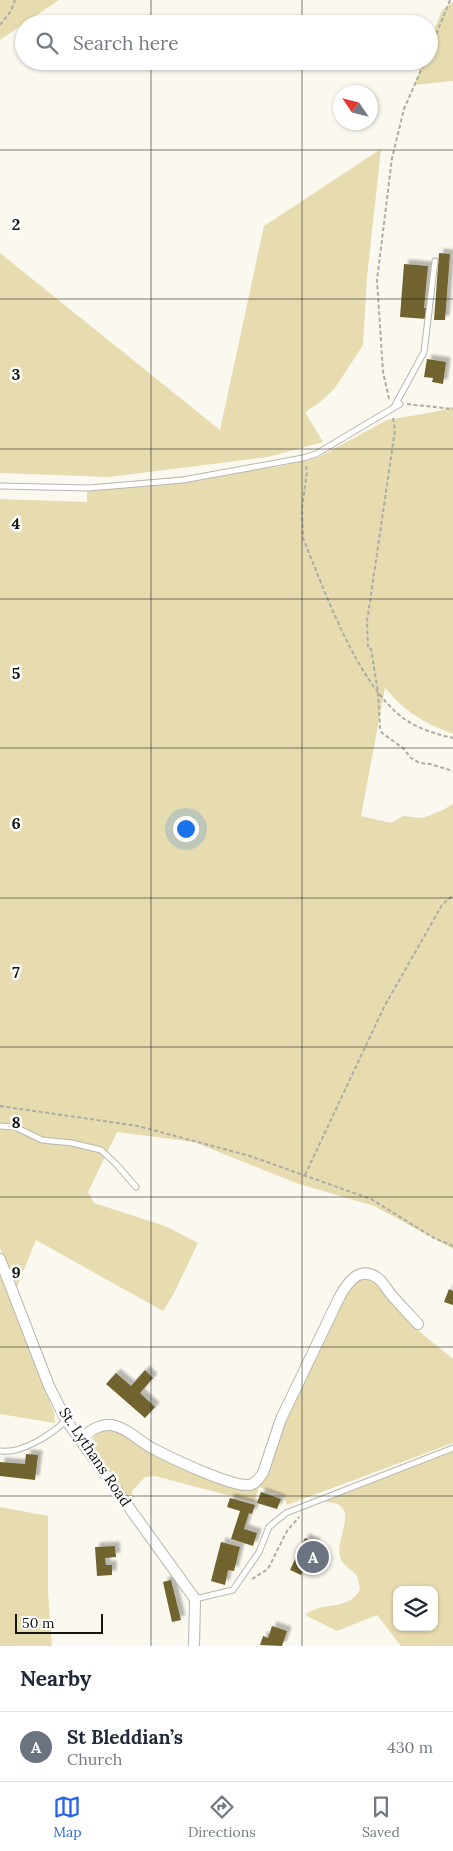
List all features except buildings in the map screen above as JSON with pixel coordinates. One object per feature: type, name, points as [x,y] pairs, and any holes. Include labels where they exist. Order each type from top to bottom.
[{"type":"street","name":"St. Lythans Road","points":[[0,1259],[49,1386],[66,1420],[81,1438],[195,1599]]},
{"type":"street","points":[[81,1438],[104,1425],[114,1425],[178,1460],[230,1482],[242,1485],[251,1484],[258,1480],[263,1473],[281,1419],[339,1298],[353,1277],[360,1274],[368,1274],[379,1279],[418,1324]]},
{"type":"street","points":[[194,1646],[195,1599]]},
{"type":"lane","points":[[393,408],[424,352],[434,260]]},
{"type":"lane","points":[[0,486],[89,488],[183,480],[303,458],[316,454],[400,404]]},
{"type":"lane","points":[[0,1126],[16,1127],[42,1140],[72,1143],[101,1150],[136,1187]]},
{"type":"lane","points":[[2,1451],[18,1450],[45,1438],[56,1431],[66,1420]]},
{"type":"lane","points":[[195,1599],[233,1590],[259,1552],[269,1527],[286,1513],[453,1448]]},
{"type":"path","points":[[0,25],[15,0]]},
{"type":"path","points":[[438,30],[450,0]]},
{"type":"path","points":[[421,70],[404,109],[392,158],[377,280],[383,372],[393,408],[395,430],[367,622],[368,648],[371,648],[382,733],[403,748],[411,758],[453,771]]},
{"type":"path","points":[[400,404],[453,408]]},
{"type":"path","points":[[303,458],[308,471],[302,509],[303,538],[340,627],[378,692],[402,718],[417,727],[453,738]]},
{"type":"path","points":[[304,1175],[384,1007],[442,905],[453,895]]},
{"type":"path","points":[[0,1106],[138,1126],[250,1156],[371,1199],[434,1238],[453,1246]]},
{"type":"path","points":[[233,1590],[268,1569],[287,1531],[300,1517]]},
{"type":"shaded area","points":[[0,0],[59,0],[37,15],[15,15],[15,30],[0,40]]},
{"type":"shaded area","points":[[453,2],[453,81],[414,85],[420,70],[438,70],[438,20],[442,10]]},
{"type":"shaded area","points":[[381,149],[367,277],[363,345],[335,388],[319,403],[305,412],[323,442],[268,457],[109,477],[0,473],[0,253],[220,430],[264,226]]},
{"type":"shaded area","points":[[453,407],[453,734],[431,725],[411,713],[385,688],[361,816],[391,823],[403,816],[422,818],[453,804],[453,1249],[374,1206],[296,1183],[194,1142],[117,1132],[88,1192],[94,1203],[165,1226],[198,1243],[174,1293],[163,1311],[36,1240],[16,1289],[0,1248],[0,499],[87,502],[87,486],[277,467],[319,457],[387,420]]},
{"type":"shaded area","points":[[0,1275],[54,1413],[55,1423],[0,1414]]},
{"type":"shaded area","points":[[359,1278],[367,1278],[375,1282],[420,1332],[453,1359],[453,1443],[287,1505],[284,1496],[259,1487],[266,1474],[278,1432],[349,1284]]},
{"type":"shaded area","points":[[111,1428],[247,1488],[259,1487],[254,1502],[155,1476],[145,1477],[132,1491],[134,1507],[92,1448],[90,1442],[100,1429]]},
{"type":"shaded area","points":[[453,1451],[453,1646],[401,1646],[377,1615],[337,1631],[305,1615],[319,1608],[342,1604],[355,1597],[360,1590],[358,1578],[340,1557],[339,1549],[345,1514],[343,1508],[336,1504],[324,1502]]},
{"type":"shaded area","points":[[0,1507],[48,1516],[48,1593],[52,1646],[0,1646]]},
{"type":"place","name":"St Bleddian’s","points":[[313,1557]]}]
